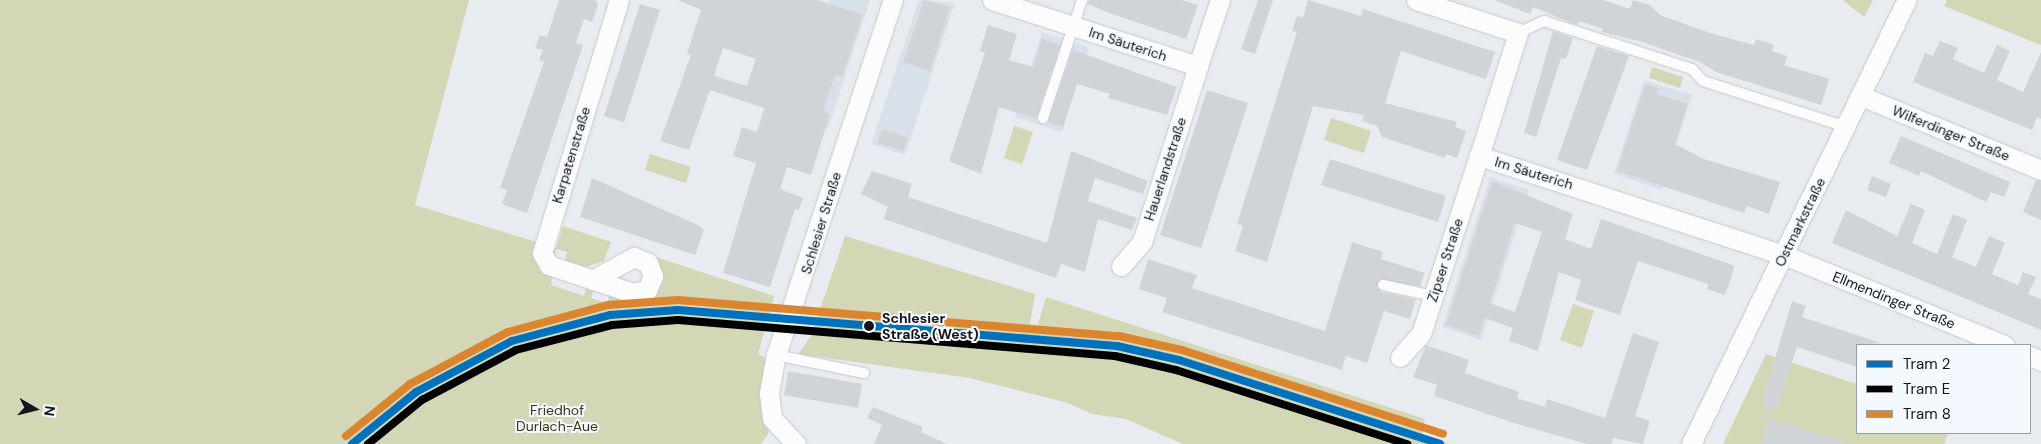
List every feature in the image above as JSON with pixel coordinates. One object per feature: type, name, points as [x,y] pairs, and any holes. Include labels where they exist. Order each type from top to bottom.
[{"type":"street","name":"Karpatenstraße","points":[[592,280],[550,265],[542,248],[619,0]]},
{"type":"street","name":"Schlesier Straße","points":[[775,437],[769,393],[776,355],[893,0]]},
{"type":"street","name":"Im Säuterich","points":[[992,0],[1198,66]]},
{"type":"street","points":[[1198,66],[1220,0]]},
{"type":"street","points":[[1416,0],[1518,33]]},
{"type":"street","name":"Ostmarkstraße","points":[[1691,444],[1907,0]]},
{"type":"street","name":"Im Säuterich","points":[[1518,33],[1478,156],[1784,254]]},
{"type":"street","name":"Hauerlandstraße","points":[[1121,266],[1142,242],[1198,66]]},
{"type":"street","name":"Wilferdinger Straße","points":[[1861,96],[2041,170]]},
{"type":"street","name":"Zipser Straße","points":[[1400,357],[1421,334],[1478,156]]},
{"type":"street","name":"Ellmendinger Straße","points":[[1784,254],[2002,344]]},
{"type":"street","points":[[775,437],[796,444]]},
{"type":"lane","points":[[1043,118],[1082,0]]},
{"type":"lane","points":[[1518,33],[1544,21],[1692,69],[1703,81],[1846,127]]},
{"type":"lane","points":[[1383,285],[1433,296]]},
{"type":"lane","points":[[776,355],[864,373]]},
{"type":"shaded area","points":[[829,0],[870,0],[828,129],[791,117]]},
{"type":"shaded area","points":[[919,0],[955,3],[905,155],[871,144]]},
{"type":"shaded area","points":[[1042,32],[1089,47],[1062,132],[1015,117]]},
{"type":"shaded area","points":[[1644,80],[1692,95],[1662,190],[1614,174]]},
{"type":"shaded area","points":[[1490,177],[1529,190],[1481,340],[1442,327]]},
{"type":"green space","name":"Friedhof Durlach-Aue","points":[[0,0],[469,0],[415,205],[556,248],[551,285],[584,296],[587,286],[594,289],[591,298],[607,303],[610,294],[636,300],[656,257],[774,296],[758,354],[769,360],[768,434],[761,444],[0,444]]},
{"type":"green space","points":[[1844,0],[1873,0],[1864,17],[1844,1]]},
{"type":"green space","points":[[1947,0],[2041,0],[2041,45],[1944,6]]},
{"type":"green space","points":[[1652,67],[1683,77],[1680,88],[1649,78]]},
{"type":"green space","points":[[1331,118],[1371,131],[1364,153],[1324,140]]},
{"type":"green space","points":[[1014,126],[1033,132],[1022,164],[1004,158]]},
{"type":"green space","points":[[650,154],[691,167],[686,183],[645,170]]},
{"type":"green space","points":[[563,226],[611,242],[604,261],[586,267],[564,264],[567,252],[556,249]]},
{"type":"green space","points":[[845,236],[1035,294],[1030,324],[1038,325],[1046,297],[1425,419],[1422,435],[1449,444],[1183,444],[1126,419],[1092,414],[1068,403],[969,378],[798,354],[811,336]]},
{"type":"green space","points":[[1573,304],[1594,311],[1582,348],[1560,340]]},
{"type":"green space","points":[[1766,354],[1856,384],[1856,434],[1948,434],[1944,444],[1723,444]]},
{"type":"building","points":[[559,0],[596,0],[598,5],[592,22],[584,19],[576,43],[583,45],[527,213],[502,204],[507,190],[500,188],[544,62],[539,60],[543,50],[535,48],[540,35],[547,37]]},
{"type":"building","points":[[678,0],[818,0],[863,15],[842,77],[835,75],[823,111],[830,114],[811,175],[787,167],[780,189],[803,198],[799,210],[795,209],[770,287],[723,273],[756,163],[733,156],[742,127],[757,132],[764,108],[710,90],[689,150],[660,141],[691,55],[687,53],[701,10]],"holes":[[[723,48],[756,59],[747,86],[714,76]]]},
{"type":"building","points":[[924,0],[950,7],[930,71],[903,62]]},
{"type":"building","points":[[1089,0],[1182,0],[1198,5],[1186,39],[1109,13],[1088,4]]},
{"type":"building","points":[[1258,0],[1273,0],[1255,54],[1241,49]]},
{"type":"building","points":[[1308,0],[1361,16],[1363,9],[1495,52],[1486,79],[1401,51],[1385,103],[1457,122],[1455,127],[1466,131],[1457,158],[1446,154],[1445,158],[1382,137],[1377,126],[1362,121],[1364,115],[1313,106],[1267,262],[1235,251],[1243,226],[1237,224],[1297,32],[1292,31],[1297,16],[1303,18]]},
{"type":"building","points":[[1494,0],[1603,0],[1630,9],[1633,0],[1650,5],[1660,15],[1710,33],[1754,45],[1756,39],[1774,45],[1772,51],[1787,56],[1784,65],[1829,79],[1821,105],[1716,72],[1700,62],[1639,41],[1601,32],[1603,29],[1579,21],[1577,25],[1533,7],[1530,14]]},
{"type":"building","points":[[640,4],[660,10],[624,122],[604,116]]},
{"type":"building","points":[[988,25],[1017,34],[1009,60],[1033,67],[1042,39],[1060,45],[1036,119],[999,107],[981,174],[949,161],[985,53],[980,51]]},
{"type":"building","points":[[1553,31],[1573,38],[1566,59],[1561,58],[1536,137],[1524,133]]},
{"type":"building","points":[[1940,41],[1958,48],[1953,59],[1984,73],[1997,45],[2010,51],[1997,80],[2023,92],[2041,52],[2041,119],[2037,117],[2032,130],[1913,82],[1925,53],[1933,56]]},
{"type":"building","points":[[1597,46],[1629,56],[1587,170],[1557,160]]},
{"type":"building","points":[[1073,50],[1177,87],[1167,115],[1108,98],[1110,94],[1077,84],[1063,127],[1048,122]]},
{"type":"building","points":[[1645,84],[1659,88],[1657,94],[1688,104],[1675,144],[1704,159],[1780,182],[1769,214],[1747,206],[1744,213],[1617,171]]},
{"type":"building","points":[[1207,90],[1248,103],[1201,248],[1160,235]]},
{"type":"building","points":[[882,129],[908,138],[903,151],[877,143]]},
{"type":"building","points":[[1901,136],[2010,182],[2004,197],[1991,192],[1986,202],[1921,171],[1919,176],[1889,163]]},
{"type":"building","points":[[1071,151],[1148,181],[1143,194],[1095,178],[1088,201],[1137,218],[1132,230],[1098,219],[1085,272],[1061,264],[1056,278],[884,219],[888,207],[861,194],[872,171],[912,184],[908,197],[1047,243]]},
{"type":"building","points":[[1330,159],[1446,196],[1438,222],[1321,185]]},
{"type":"building","points":[[1872,176],[1891,184],[1886,197],[1867,190]]},
{"type":"building","points":[[592,178],[698,225],[704,230],[695,255],[580,217]]},
{"type":"building","points":[[2036,180],[2041,181],[2041,220],[2023,212]]},
{"type":"building","points":[[1492,181],[1573,214],[1565,239],[1591,249],[1601,219],[1735,266],[1725,295],[1707,289],[1708,284],[1638,261],[1620,315],[1575,300],[1581,280],[1559,272],[1538,351],[1509,341],[1513,328],[1484,318],[1479,336],[1446,325]],"holes":[[[1515,223],[1542,232],[1515,312],[1490,303]]]},
{"type":"building","points":[[1911,204],[1925,210],[1912,243],[1937,254],[1953,214],[1967,220],[1952,257],[1976,267],[1989,236],[2005,243],[1992,274],[2018,285],[2023,272],[2036,277],[2028,294],[2041,299],[2041,330],[1832,243],[1846,210],[1897,236]]},
{"type":"building","points":[[1352,242],[1383,252],[1381,259],[1425,273],[1420,286],[1378,281],[1381,292],[1416,299],[1410,319],[1384,311],[1367,363],[1346,356],[1342,370],[1162,312],[1167,298],[1139,289],[1148,259],[1197,275],[1192,288],[1325,331]]},
{"type":"building","points":[[1792,301],[1806,306],[1802,317],[1881,343],[1856,344],[1856,367],[1797,347],[1776,411],[1761,406]]},
{"type":"building","points":[[1633,333],[1659,342],[1635,416],[1650,421],[1643,444],[1613,438],[1611,444],[1587,444],[1514,423],[1434,396],[1437,385],[1413,377],[1426,345],[1469,360],[1465,373],[1519,392],[1517,398],[1545,407],[1547,399],[1605,418]]},
{"type":"building","points":[[788,371],[862,384],[858,408],[784,395]]},
{"type":"building","points":[[873,407],[923,427],[921,432],[947,444],[874,444],[882,425],[867,418]]},
{"type":"building","points":[[1769,418],[1842,441],[1842,444],[1760,444]]},
{"type":"tram line","name":"8","points":[[346,436],[410,384],[508,332],[608,305],[678,300],[1119,336],[1182,350],[1443,434]]},
{"type":"tram line","name":"2","points":[[352,444],[416,392],[512,341],[610,315],[678,310],[1117,346],[1179,360],[1440,444]]},
{"type":"tram line","name":"E","points":[[368,444],[422,400],[516,350],[612,325],[678,320],[1115,356],[1176,370],[1407,444]]},
{"type":"place","name":"Schlesier Straße (West)","points":[[869,326]]}]
